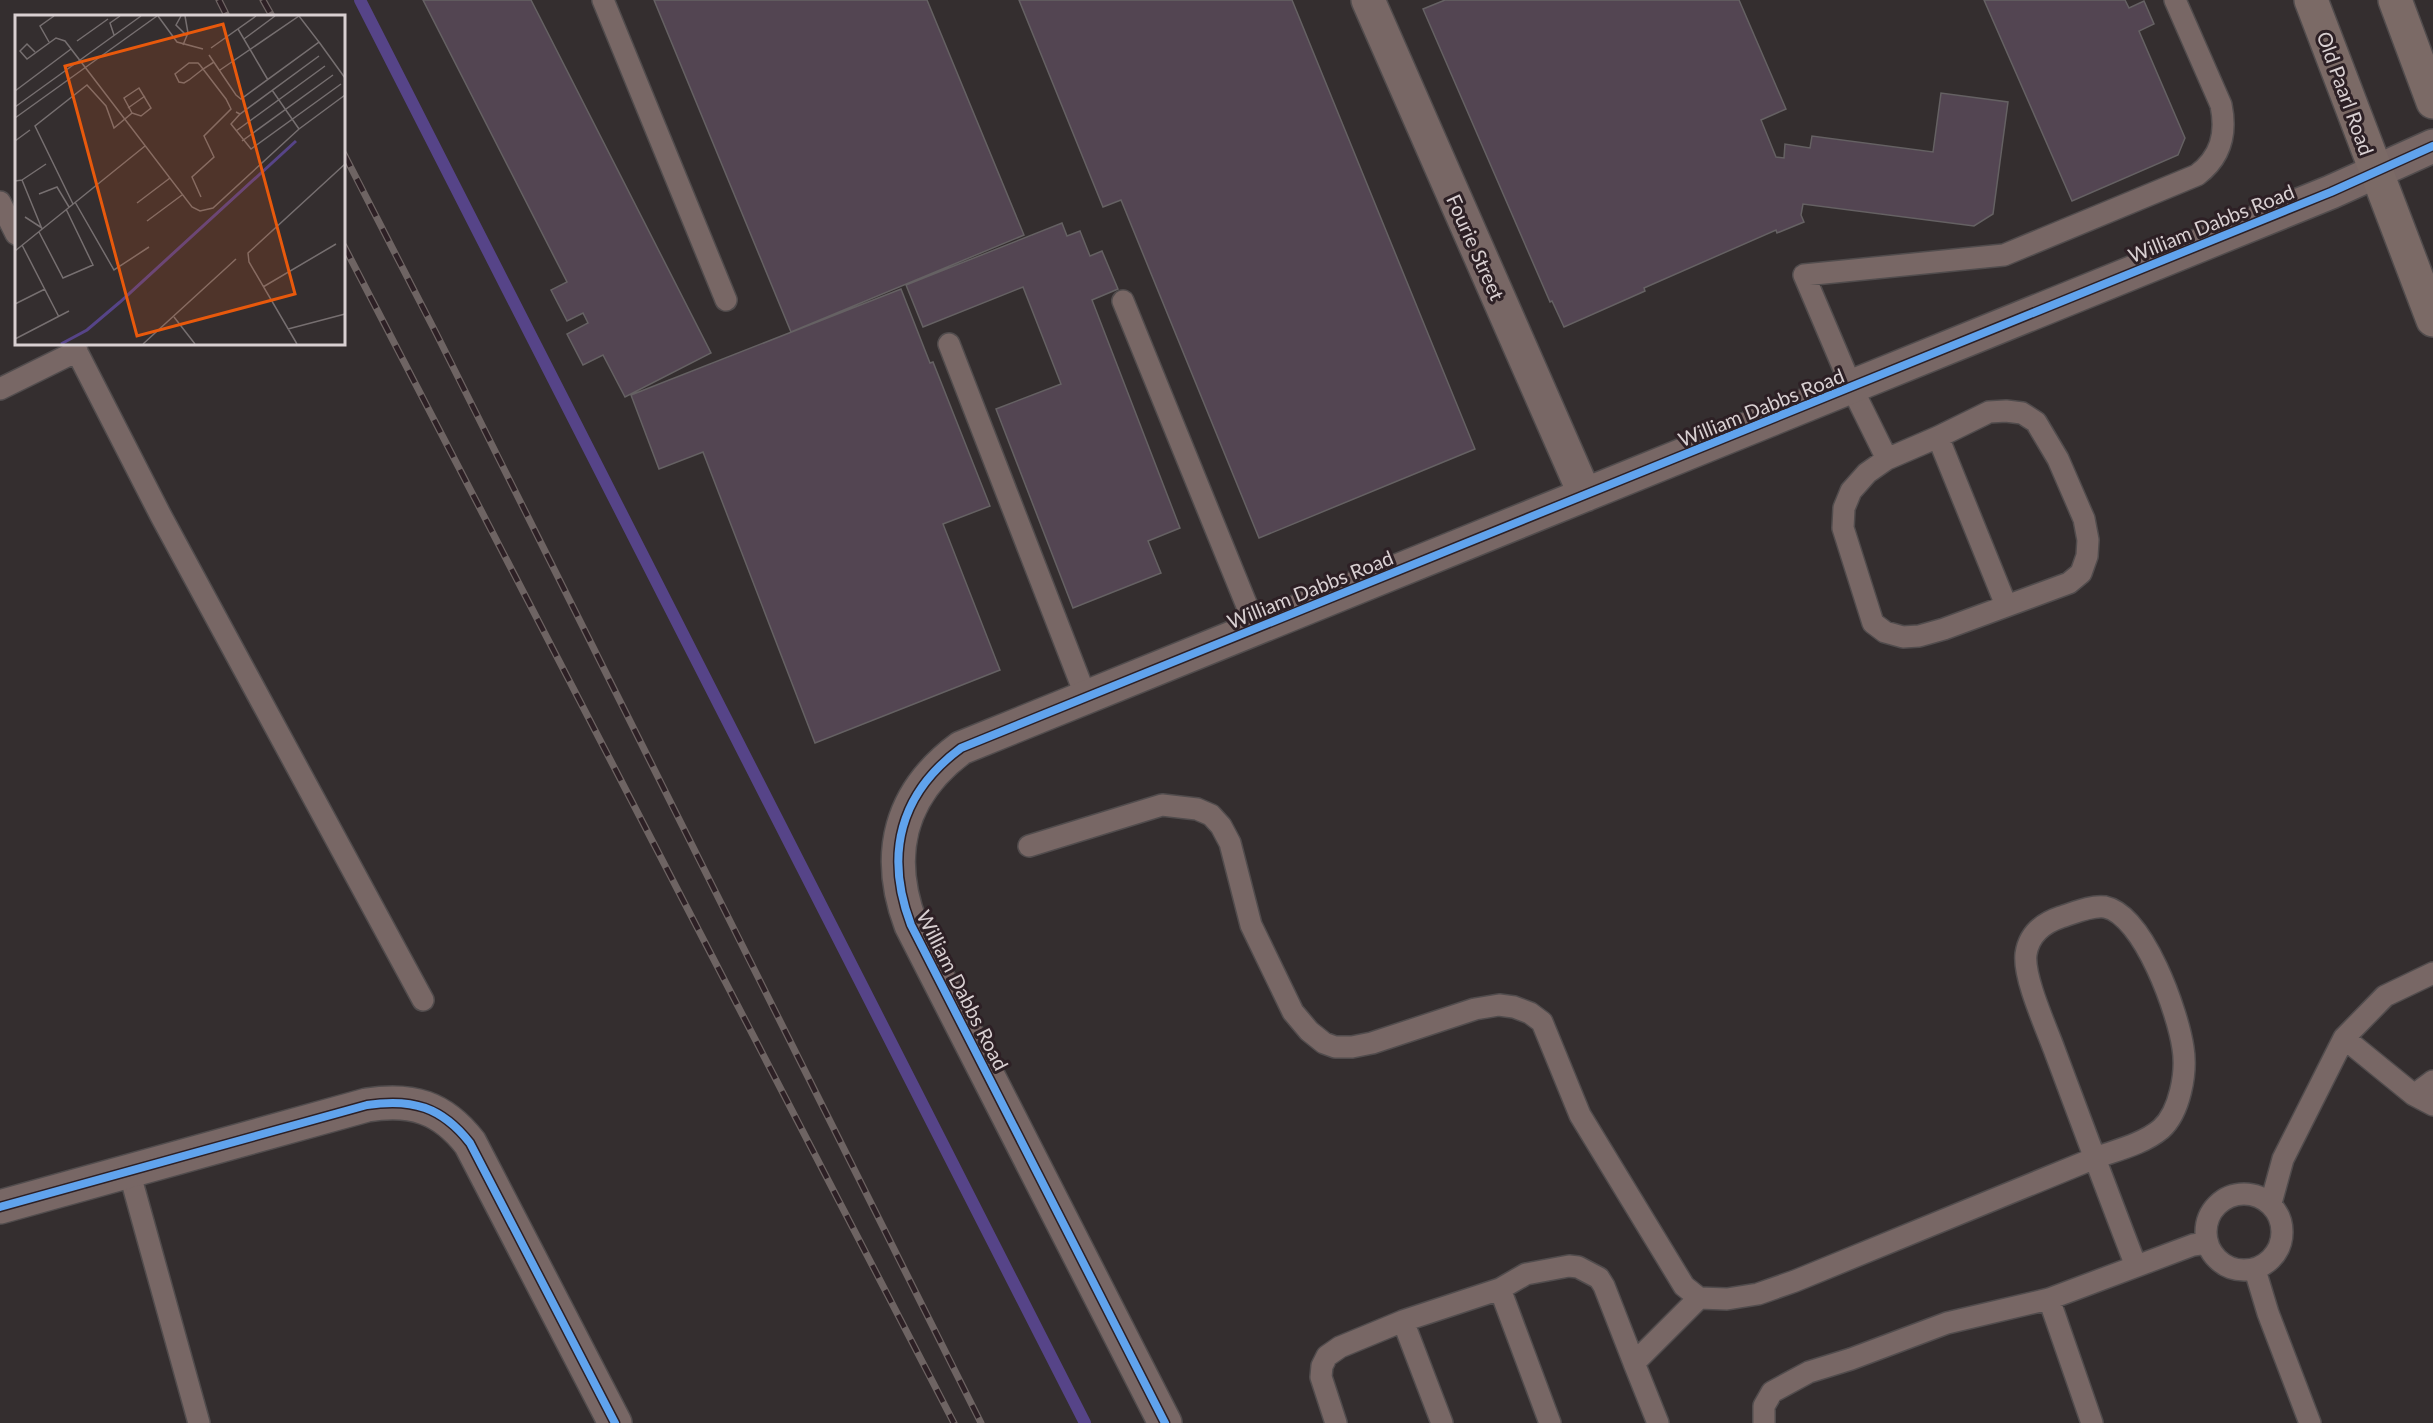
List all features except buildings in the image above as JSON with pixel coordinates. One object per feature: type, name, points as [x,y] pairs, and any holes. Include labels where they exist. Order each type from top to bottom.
[{"type":"main road","name":"Old Paarl Road","points":[[2311,0],[2433,320]]},
{"type":"main road","points":[[2395,0],[2433,102]]},
{"type":"street","name":"Fourie Street","points":[[1368,0],[1584,495]]},
{"type":"street","name":"William Dabbs Road","points":[[1165,1423],[910,925],[902,901],[897,877],[898,852],[909,809],[918,791],[945,760],[961,748],[1852,388],[2433,146]]},
{"type":"street","points":[[0,1207],[367,1105],[388,1101],[408,1102],[429,1108],[445,1117],[470,1143],[615,1423]]},
{"type":"lane","points":[[603,0],[726,300]]},
{"type":"lane","points":[[1887,459],[1852,388],[1804,276],[2004,255],[2197,176],[2214,160],[2223,138],[2222,105],[2175,0]]},
{"type":"lane","points":[[0,202],[15,232]]},
{"type":"lane","points":[[1123,301],[1256,628]]},
{"type":"lane","points":[[949,344],[1086,697]]},
{"type":"lane","points":[[0,389],[75,347],[161,516],[423,1000]]},
{"type":"lane","points":[[1989,412],[2022,413],[2036,422],[2058,459],[2084,519],[2088,540],[2087,556],[2081,573],[2069,583],[1944,629],[1919,636],[1903,637],[1885,632],[1873,623],[1843,528],[1844,508],[1851,491],[1867,473],[1887,459],[1938,437],[1989,412]]},
{"type":"lane","points":[[1938,437],[2006,605]]},
{"type":"lane","points":[[1029,846],[1162,806],[1197,809],[1212,815],[1230,843],[1251,926],[1293,1012],[1309,1031],[1324,1043],[1335,1047],[1352,1047],[1372,1043],[1475,1009],[1499,1005],[1514,1007],[1530,1013],[1542,1022],[1580,1115],[1684,1286],[1699,1298],[1727,1299],[1758,1294],[2095,1158],[2138,1143],[2162,1128],[2179,1098],[2183,1080],[2184,1050],[2178,1025],[2151,954],[2130,922],[2115,911],[2103,907],[2089,908],[2046,922],[2035,932],[2026,952],[2026,966],[2041,1013],[2095,1158],[2136,1266]]},
{"type":"lane","points":[[2271,1203],[2283,1159],[2344,1038],[2385,996],[2433,973]]},
{"type":"lane","points":[[2344,1038],[2424,1100],[2433,1081]]},
{"type":"lane","points":[[129,1171],[199,1423]]},
{"type":"lane","points":[[2233,1194],[2253,1194],[2271,1203],[2282,1221],[2282,1241],[2272,1259],[2255,1269],[2234,1270],[2217,1260],[2206,1243],[2206,1222],[2216,1204],[2233,1194]]},
{"type":"lane","points":[[1764,1423],[1764,1406],[1772,1392],[1809,1372],[1851,1359],[1947,1323],[2049,1299],[2193,1245],[2206,1243]]},
{"type":"lane","points":[[1336,1423],[1321,1377],[1322,1366],[1327,1356],[1340,1347],[1403,1321],[1500,1289],[1526,1274],[1569,1266],[1599,1278],[1604,1286],[1658,1423]]},
{"type":"lane","points":[[2255,1269],[2268,1313],[2310,1423]]},
{"type":"lane","points":[[1500,1289],[1550,1423]]},
{"type":"lane","points":[[1634,1363],[1699,1298]]},
{"type":"lane","points":[[2049,1299],[2092,1423]]},
{"type":"lane","points":[[1403,1321],[1442,1423]]},
{"type":"waterway","points":[[360,0],[1085,1423]]},
{"type":"railway","points":[[219,0],[226,15]]},
{"type":"railway","points":[[263,0],[271,15]]},
{"type":"railway","points":[[345,156],[436,333],[981,1423]]},
{"type":"railway","points":[[345,248],[954,1423]]},
{"type":"cycle path","points":[[1165,1423],[911,925],[903,899],[899,874],[899,850],[903,827],[911,805],[940,766],[961,748],[2331,192],[2433,146]]},
{"type":"cycle path","points":[[0,1207],[367,1105],[398,1103],[425,1108],[448,1121],[470,1143],[615,1423]]}]
